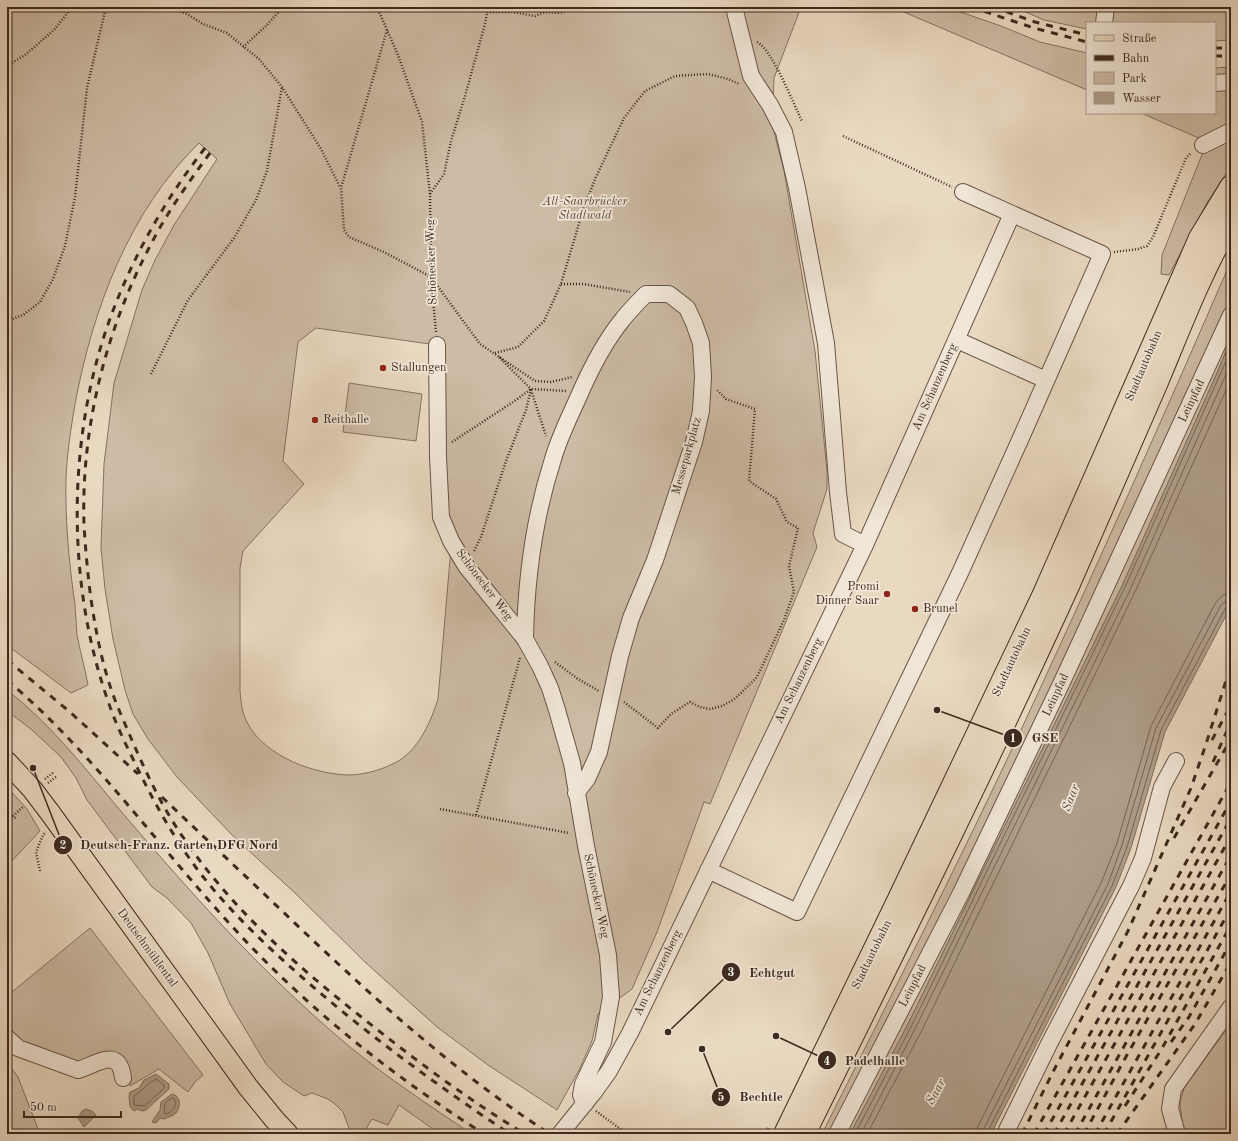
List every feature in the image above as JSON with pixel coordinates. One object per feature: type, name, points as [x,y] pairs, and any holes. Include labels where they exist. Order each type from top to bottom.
[{"type":"highway","name":"Stadtautobahn","points":[[784,1134],[905,887],[1040,601],[1200,238],[1231,187]]},
{"type":"highway","name":"Stadtautobahn","points":[[804,1134],[1003,725],[1068,586],[1216,247],[1231,220]]},
{"type":"main road","name":"Deutschmühlental","points":[[7,762],[32,790],[57,823],[220,1050],[274,1120],[288,1134]]},
{"type":"street","points":[[734,7],[751,76],[770,105],[784,132],[797,188],[826,343],[837,485],[843,534],[865,545]]},
{"type":"street","points":[[1216,83],[1231,82]]},
{"type":"street","points":[[1203,146],[1231,131]]},
{"type":"street","points":[[708,870],[797,912],[849,791],[960,573],[1102,254],[963,192]]},
{"type":"street","name":"Am Schanzenberg","points":[[560,1134],[585,1104],[609,1070],[630,1033],[865,545],[1012,214]]},
{"type":"street","points":[[525,639],[532,553],[545,488],[553,458],[568,420],[596,360],[623,319],[646,294]]},
{"type":"street","name":"Messeparkplatz","points":[[576,793],[587,778],[600,752],[620,656],[631,618],[655,560],[694,442],[701,411],[703,377],[701,343],[687,308],[668,294],[646,294]]},
{"type":"street","name":"Leinpfad","points":[[837,1134],[961,893],[1065,675],[1231,315]]},
{"type":"street","points":[[957,340],[1046,380]]},
{"type":"street","name":"Schönecker Weg","points":[[437,345],[441,516],[451,541],[466,566],[525,639],[546,681],[558,710],[572,763],[576,793],[608,955],[611,997],[603,1042],[583,1084],[581,1095],[585,1104]]},
{"type":"street","points":[[1005,1134],[1050,1042],[1131,886],[1143,858],[1162,787],[1176,761]]},
{"type":"street","points":[[1178,1134],[1170,1109],[1173,1089],[1231,1007]]},
{"type":"street","points":[[7,1038],[18,1048],[78,1070],[86,1068],[104,1059],[111,1059],[117,1062],[122,1068],[123,1078]]},
{"type":"path","points":[[7,66],[25,55],[54,30],[72,7]]},
{"type":"path","points":[[7,321],[23,315],[40,302],[53,279],[65,246],[75,197],[87,88],[107,7]]},
{"type":"path","points":[[169,7],[227,33],[259,59],[282,87],[321,149],[341,188]]},
{"type":"path","points":[[243,47],[266,26],[283,7]]},
{"type":"path","name":"Schönecker Weg","points":[[377,7],[398,55],[422,122],[430,194],[431,277],[437,345]]},
{"type":"path","points":[[430,194],[444,174],[450,141],[465,96],[485,24],[488,7]]},
{"type":"path","points":[[487,12],[512,12],[535,16],[545,12],[560,13],[574,7]]},
{"type":"path","points":[[387,30],[341,188],[344,230],[350,237],[384,252],[431,277],[480,344],[535,380],[551,382],[571,378],[596,360]]},
{"type":"path","points":[[756,41],[762,44],[776,66],[802,121]]},
{"type":"path","points":[[494,353],[518,347],[544,321],[561,284],[584,207],[596,177],[624,118],[645,91],[675,76],[708,74],[740,84]]},
{"type":"path","points":[[151,374],[188,300],[234,238],[256,200],[267,171],[282,87]]},
{"type":"path","points":[[843,136],[963,192]]},
{"type":"path","points":[[1102,254],[1138,249],[1147,246],[1153,237],[1186,158]]},
{"type":"path","points":[[561,284],[584,284],[646,294]]},
{"type":"path","points":[[494,353],[531,389],[553,458]]},
{"type":"path","points":[[551,660],[578,679],[611,697],[624,702],[658,728],[671,714],[687,703],[694,703],[700,707],[710,709],[722,706],[733,700],[757,677],[784,620],[794,592],[789,566],[798,528],[787,522],[776,499],[749,481],[755,409],[726,400],[703,377]]},
{"type":"path","points":[[466,566],[481,537],[506,461],[526,410],[531,389]]},
{"type":"path","points":[[439,450],[531,389],[567,391]]},
{"type":"path","points":[[476,815],[525,639]]},
{"type":"path","points":[[45,778],[54,772]]},
{"type":"path","points":[[45,785],[57,776]]},
{"type":"path","points":[[13,816],[24,806]]},
{"type":"path","points":[[440,809],[584,835]]},
{"type":"path","points":[[7,813],[18,819]]},
{"type":"path","points":[[40,870],[36,852],[43,835],[57,823]]},
{"type":"path","points":[[601,1114],[627,1134]]},
{"type":"green space","name":"Alt-Saarbrücker Stadtwald","points":[[7,7],[801,7],[774,78],[772,124],[784,171],[815,351],[827,471],[827,489],[813,533],[817,547],[710,804],[704,802],[657,932],[632,989],[598,1014],[592,1041],[579,1070],[557,1110],[488,1065],[437,1027],[365,962],[295,893],[234,837],[177,777],[148,739],[133,714],[125,690],[113,639],[105,589],[101,548],[104,464],[114,383],[142,290],[155,260],[174,225],[217,159],[199,143],[174,170],[153,199],[134,231],[118,263],[92,332],[75,404],[69,441],[67,469],[67,526],[77,635],[88,685],[71,693],[7,645]],"holes":[[[316,328],[437,345],[451,548],[438,699],[424,733],[407,755],[400,760],[388,766],[364,774],[351,775],[322,772],[292,762],[266,745],[256,735],[244,716],[240,691],[240,568],[243,551],[304,484],[283,461],[298,342]]]},
{"type":"green space","points":[[892,7],[946,7],[1001,26],[1040,42],[1086,53],[1086,90]]},
{"type":"green space","points":[[1014,7],[1231,7],[1231,40],[1216,41],[1216,22],[1086,22],[1086,29],[1044,20]]},
{"type":"green space","points":[[1231,67],[1231,166],[1208,201],[1169,275],[1161,274],[1162,255],[1203,152],[1201,139],[1143,114],[1216,114],[1216,68]]},
{"type":"green space","points":[[1231,261],[1231,339],[1122,586],[908,1024],[850,1134],[822,1134],[948,882],[1021,730],[1128,496]]},
{"type":"green space","points":[[349,383],[422,394],[416,441],[343,432]]},
{"type":"green space","points":[[7,690],[22,702],[64,744],[197,898],[252,957],[350,1047],[410,1092],[472,1134],[440,1134],[399,1105],[388,1125],[372,1119],[363,1134],[351,1134],[343,1112],[335,1104],[328,1099],[312,1093],[304,1096],[283,1082],[266,1064],[230,1004],[208,953],[191,923],[167,898],[152,887],[87,800],[76,778],[61,757],[31,729],[7,711]]},
{"type":"green space","points":[[7,787],[27,809],[40,831],[7,866]]},
{"type":"green space","points":[[90,928],[203,1075],[195,1082],[188,1092],[159,1069],[130,1086],[129,1073],[125,1066],[80,1064],[21,1043],[7,1030],[7,996]]},
{"type":"green space","points":[[1231,1023],[1231,1086],[1226,1092],[1231,1096],[1231,1134],[1185,1134],[1180,1103],[1184,1088]]},
{"type":"green space","points":[[7,1062],[18,1077],[40,1134],[7,1134]]},
{"type":"water","name":"Saar","points":[[1231,339],[1231,606],[1165,732],[1131,848],[1116,887],[991,1134],[850,1134],[908,1024],[1122,586]]},
{"type":"water","points":[[156,1074],[169,1084],[169,1089],[146,1110],[142,1111],[137,1109],[134,1111],[130,1107],[130,1092],[139,1088],[144,1080]]},
{"type":"water","points":[[172,1094],[179,1099],[179,1107],[176,1113],[164,1119],[160,1118],[156,1123],[152,1122],[160,1110],[161,1102]]},
{"type":"water","points":[[86,1109],[92,1111],[96,1115],[84,1127],[78,1118],[82,1111]]},
{"type":"railway","points":[[971,7],[1034,28],[1086,42]]},
{"type":"railway","points":[[993,7],[1035,22],[1086,35]]},
{"type":"railway","points":[[1216,48],[1231,48]]},
{"type":"railway","points":[[1216,56],[1231,56]]},
{"type":"railway","points":[[205,148],[165,205],[132,266],[114,308],[98,355],[87,403],[80,453],[77,504],[79,555],[84,605],[94,654],[108,701],[117,724],[148,789],[179,843],[210,886],[239,918],[270,949],[365,1030],[412,1066],[510,1134]]},
{"type":"railway","points":[[210,153],[170,211],[133,280],[108,347],[92,418],[84,489],[85,539],[93,613],[102,657],[110,686],[137,752],[163,805],[187,843],[207,870],[250,919],[298,964],[348,1007],[448,1083],[525,1134]]},
{"type":"railway","points":[[7,660],[70,712],[138,774]]},
{"type":"railway","points":[[1022,1134],[1055,1068],[1128,931],[1191,788],[1231,665]]},
{"type":"railway","points":[[7,680],[38,708],[95,767],[229,923],[287,983],[349,1037],[382,1063],[484,1134]]},
{"type":"railway","points":[[1212,740],[1231,705]]},
{"type":"railway","points":[[1213,762],[1231,722]]},
{"type":"railway","points":[[1174,838],[1231,739]]},
{"type":"railway","points":[[1034,1134],[1231,782]]},
{"type":"railway","points":[[162,797],[330,957],[390,1011],[452,1063],[516,1111],[550,1134]]},
{"type":"railway","points":[[1044,1134],[1231,801]]},
{"type":"railway","points":[[1054,1134],[1231,818]]},
{"type":"railway","points":[[1064,1134],[1231,836]]},
{"type":"railway","points":[[1075,1134],[1231,855]]},
{"type":"railway","points":[[1084,1134],[1128,1053],[1231,874]]},
{"type":"railway","points":[[1095,1134],[1231,891]]},
{"type":"railway","points":[[1104,1134],[1231,908]]},
{"type":"railway","points":[[1125,1106],[1161,1050],[1231,925]]},
{"type":"railway","points":[[1171,1042],[1189,1017],[1231,942]]},
{"type":"railway","points":[[1117,1134],[1195,1024],[1231,962]]},
{"type":"place","name":"Stallungen","points":[[383,368]]},
{"type":"place","name":"Reithalle","points":[[315,420]]},
{"type":"place","name":"Promi Dinner Saar","points":[[887,594]]},
{"type":"place","name":"Brunel","points":[[915,609]]},
{"type":"place","name":"GSE","points":[[937,710]]},
{"type":"place","name":"Deutsch-Franz. Garten DFG Nord","points":[[33,768]]},
{"type":"place","name":"Echtgut","points":[[668,1032]]},
{"type":"place","name":"Padelhalle","points":[[776,1036]]},
{"type":"place","name":"Bechtle","points":[[702,1049]]}]
